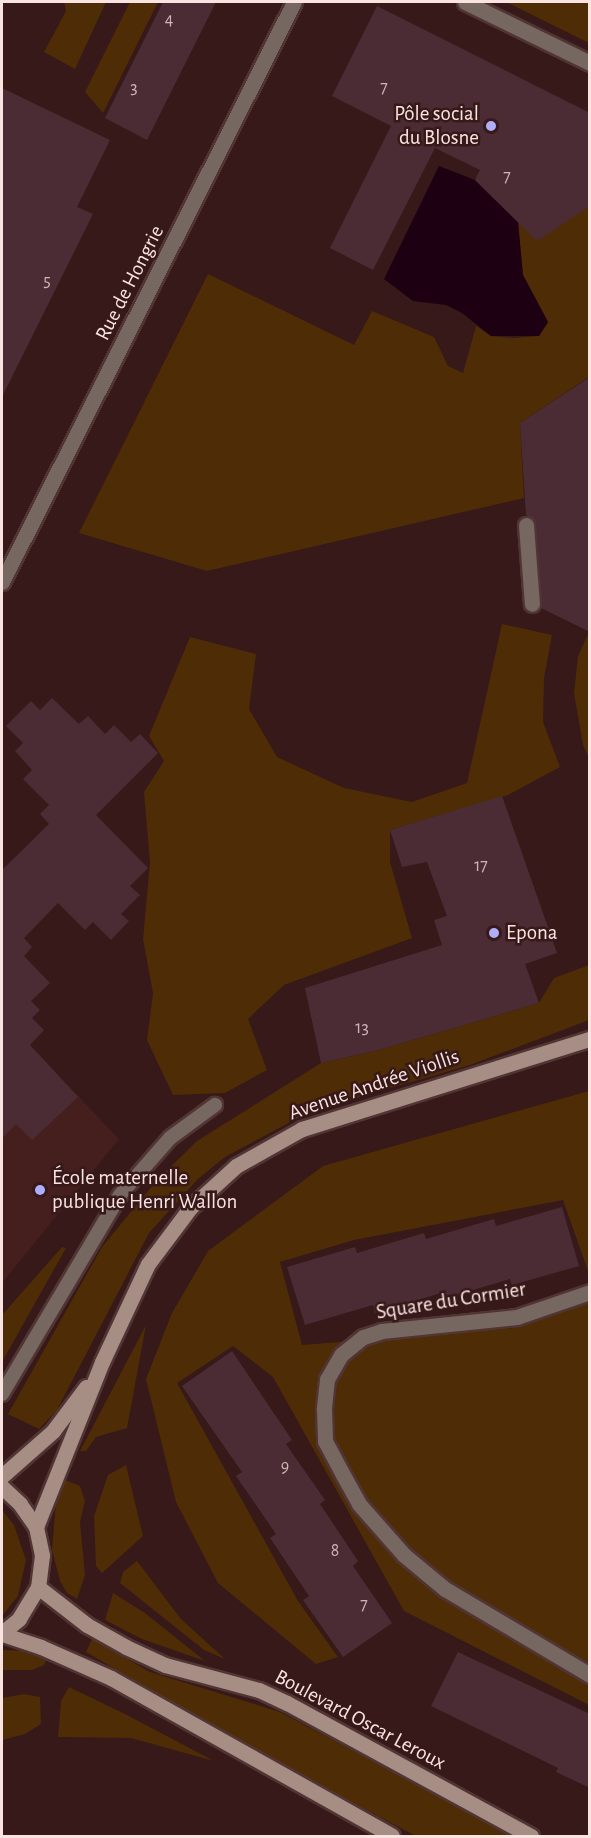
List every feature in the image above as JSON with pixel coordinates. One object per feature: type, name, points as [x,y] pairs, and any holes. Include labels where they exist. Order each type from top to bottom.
[{"type":"main road","name":"Avenue Andrée Viollis","points":[[36,1527],[102,1362],[148,1264],[169,1232],[236,1166],[302,1129],[590,1039]]},
{"type":"main road","name":"Avenue Andrée Viollis","points":[[2,1476],[70,1412],[102,1362]]},
{"type":"main road","points":[[2,1487],[20,1504],[36,1527],[42,1555],[38,1587],[18,1620],[2,1634]]},
{"type":"main road","name":"Boulevard Oscar Leroux","points":[[38,1587],[87,1625],[126,1647],[165,1665],[259,1690],[287,1703],[531,1836]]},
{"type":"main road","points":[[2,1634],[41,1647],[111,1678],[392,1836]]},
{"type":"street","name":"Rue de Hongrie","points":[[2,582],[294,2]]},
{"type":"street","points":[[465,2],[590,63]]},
{"type":"street","points":[[526,525],[532,604]]},
{"type":"street","name":"Square du Cormier","points":[[590,1292],[517,1317],[382,1331],[363,1337],[341,1355],[327,1379],[324,1410],[325,1441],[342,1473],[359,1504],[404,1556],[445,1589],[590,1675]]},
{"type":"lane","points":[[2,1394],[120,1195],[170,1138],[215,1105]]},
{"type":"shaded area","points":[[64,2],[106,2],[75,69],[44,52],[66,11]]},
{"type":"shaded area","points":[[130,2],[158,2],[103,113],[85,92]]},
{"type":"shaded area","points":[[506,2],[589,2],[589,43]]},
{"type":"shaded area","points":[[439,166],[475,180],[518,222],[523,275],[548,322],[539,336],[491,336],[462,313],[446,305],[413,301],[384,279]]},
{"type":"shaded area","points":[[589,206],[589,377],[520,423],[524,498],[207,571],[79,533],[208,274],[354,345],[372,311],[434,337],[448,366],[463,373],[476,326],[491,336],[514,338],[539,336],[548,322],[523,275],[518,222]]},
{"type":"shaded area","points":[[502,624],[552,635],[544,678],[543,722],[560,767],[508,795],[390,830],[390,862],[412,938],[284,985],[248,1019],[267,1070],[225,1093],[173,1095],[147,1040],[153,993],[143,939],[150,863],[144,792],[164,761],[149,736],[190,637],[256,654],[249,709],[277,757],[344,788],[412,802],[467,783]]},
{"type":"shaded area","points":[[589,632],[589,758],[583,745],[574,693],[578,656]]},
{"type":"shaded area","points":[[589,965],[589,1020],[470,1065],[311,1111],[225,1157],[198,1179],[149,1233],[57,1410],[39,1429],[8,1414],[102,1247],[158,1179],[197,1141],[321,1063],[379,1050],[539,1003],[554,978]]},
{"type":"shaded area","name":"École maternelle publique Henri Wallon","points":[[2,1006],[24,1029],[30,1045],[119,1139],[2,1283]]},
{"type":"shaded area","points":[[589,1091],[589,1274],[563,1200],[354,1240],[280,1262],[302,1345],[514,1328],[589,1301],[589,1705],[404,1611],[273,1377],[233,1346],[177,1383],[298,1601],[338,1657],[316,1664],[218,1583],[176,1502],[146,1379],[172,1313],[208,1251],[323,1166]]},
{"type":"shaded area","points":[[62,1247],[66,1248],[2,1362],[2,1315]]},
{"type":"shaded area","points":[[146,1325],[127,1428],[96,1437],[86,1451],[80,1451]]},
{"type":"shaded area","points":[[126,1465],[143,1536],[102,1573],[96,1566],[94,1516],[108,1475]]},
{"type":"shaded area","points":[[65,1480],[80,1486],[85,1501],[80,1522],[85,1575],[77,1599],[67,1593],[60,1581],[52,1550],[56,1502]]},
{"type":"shaded area","points":[[2,1510],[14,1525],[26,1560],[18,1596],[2,1616]]},
{"type":"shaded area","points":[[137,1561],[181,1619],[225,1659],[204,1650],[120,1583],[123,1572]]},
{"type":"shaded area","points":[[113,1593],[145,1613],[205,1661],[142,1639],[105,1620]]},
{"type":"shaded area","points":[[92,1639],[150,1672],[280,1712],[514,1836],[416,1836],[257,1752],[86,1652]]},
{"type":"shaded area","points":[[2,1650],[32,1651],[48,1657],[44,1665],[32,1670],[2,1670]]},
{"type":"shaded area","points":[[69,1687],[214,1761],[131,1738],[58,1737],[61,1701]]},
{"type":"shaded area","points":[[24,1694],[40,1697],[41,1724],[25,1734],[2,1740],[2,1698]]},
{"type":"building","points":[[163,2],[216,2],[147,140],[105,118]]},
{"type":"building","name":"Pôle social du Blosne","points":[[377,6],[590,113],[590,206],[537,241],[475,180],[480,170],[435,148],[373,270],[330,248],[391,126],[332,96]]},
{"type":"building","points":[[2,88],[110,140],[77,207],[93,214],[2,397]]},
{"type":"building","points":[[590,377],[590,632],[541,608],[536,524],[526,515],[520,423]]},
{"type":"building","points":[[52,698],[79,724],[88,716],[105,734],[114,725],[131,742],[140,734],[158,753],[96,815],[148,868],[130,886],[140,895],[121,914],[129,921],[111,940],[93,922],[85,930],[58,903],[24,938],[32,947],[24,956],[50,983],[31,1001],[40,1010],[32,1018],[44,1030],[30,1045],[78,1097],[32,1140],[16,1124],[2,1138],[2,870],[49,824],[40,814],[49,805],[23,779],[32,770],[15,751],[23,743],[6,726],[31,701],[40,710]]},
{"type":"building","name":"Epona","points":[[502,796],[557,953],[525,964],[539,1003],[379,1050],[321,1063],[305,988],[442,945],[434,920],[447,916],[427,862],[402,867],[390,830]]},
{"type":"building","points":[[562,1207],[579,1266],[512,1285],[510,1279],[443,1299],[441,1293],[375,1313],[373,1305],[305,1325],[287,1267],[355,1247],[357,1253],[424,1233],[426,1239],[494,1219],[496,1226]]},
{"type":"building","points":[[232,1351],[292,1440],[286,1444],[325,1500],[320,1504],[358,1561],[353,1566],[392,1623],[343,1657],[303,1600],[309,1596],[270,1538],[276,1534],[236,1476],[242,1472],[182,1386]]},
{"type":"building","points":[[458,1652],[590,1714],[590,1788],[556,1772],[558,1768],[431,1706]]},
{"type":"place","name":"Pôle social du Blosne","points":[[491,126]]},
{"type":"place","name":"Epona","points":[[494,933]]},
{"type":"place","name":"École maternelle publique Henri Wallon","points":[[40,1190]]}]
